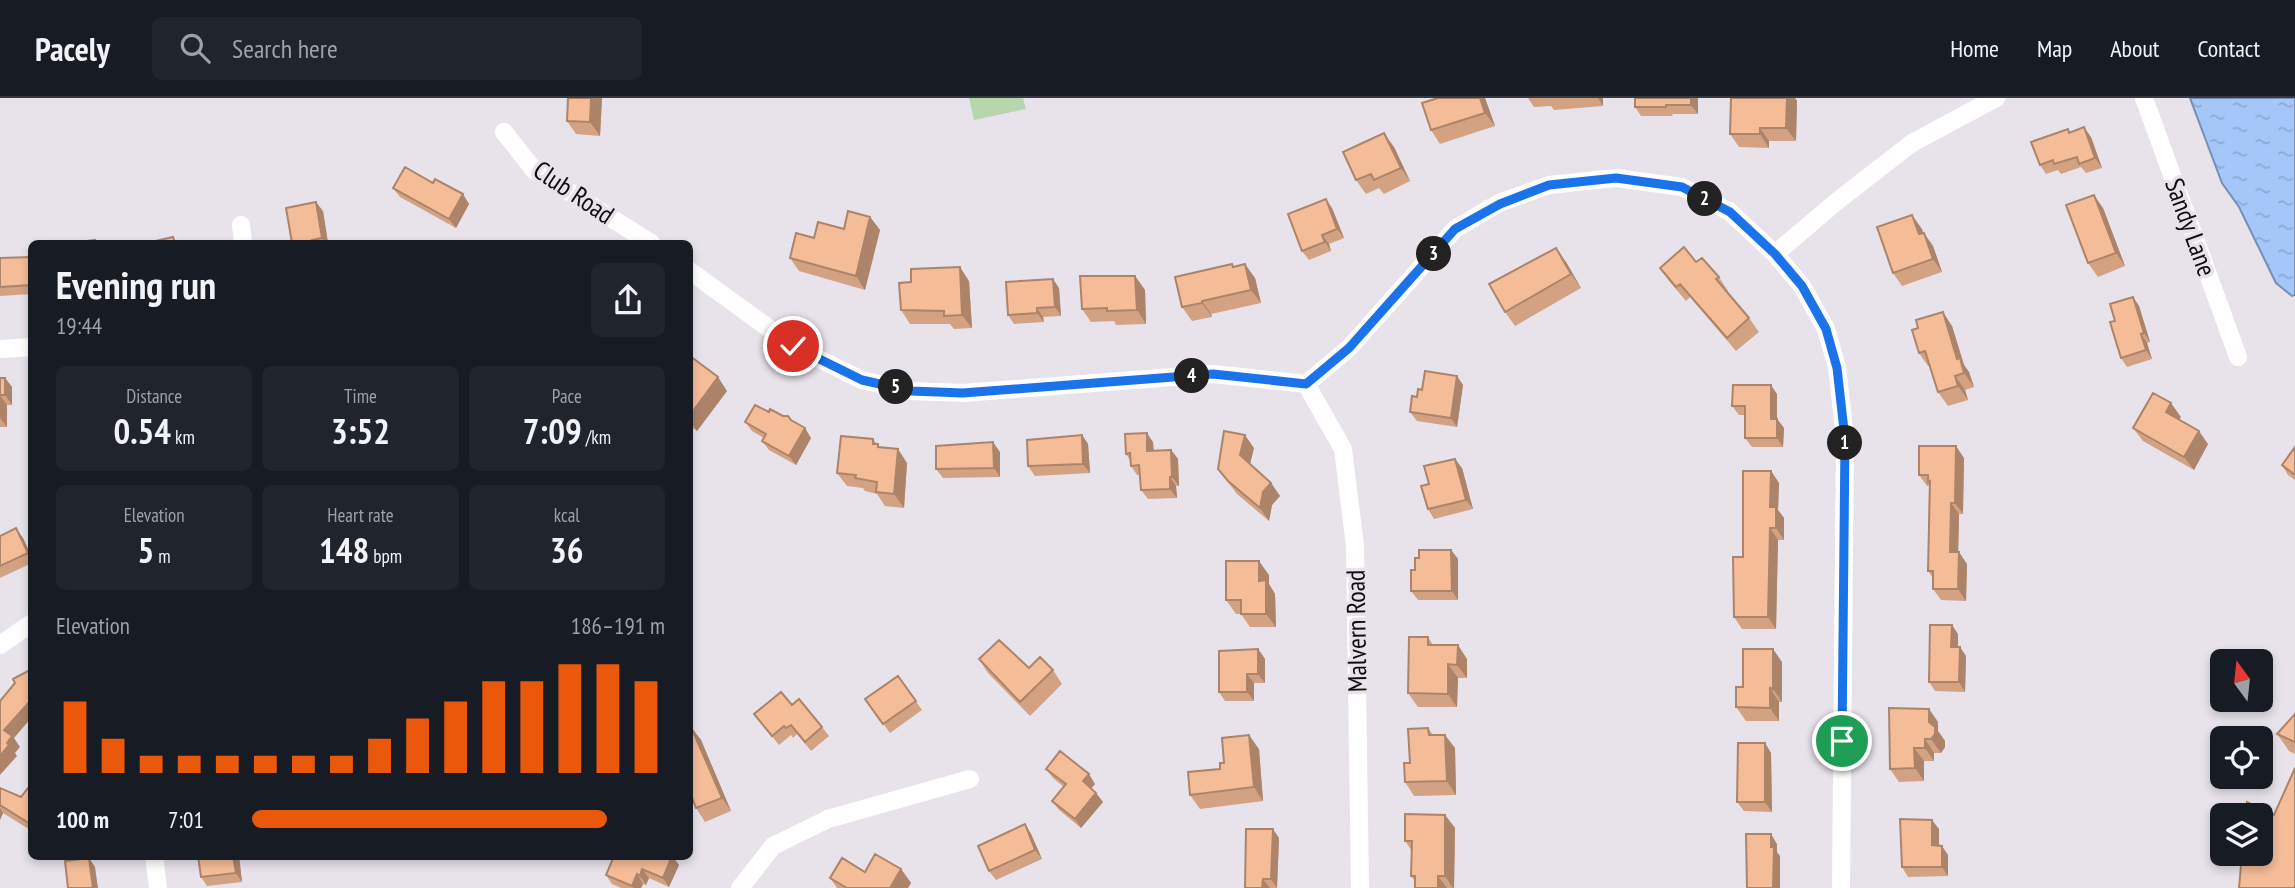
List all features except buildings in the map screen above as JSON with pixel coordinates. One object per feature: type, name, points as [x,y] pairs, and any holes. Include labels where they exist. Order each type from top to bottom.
[{"type":"street","points":[[1775,254],[1836,202],[1912,144],[1996,98]]},
{"type":"street","name":"Sandy Lane","points":[[2144,98],[2238,357]]},
{"type":"street","name":"Club Road","points":[[504,132],[534,170],[647,240]]},
{"type":"street","points":[[693,273],[793,346],[862,380],[911,391],[963,393],[1213,374],[1306,384],[1349,348],[1455,229],[1500,204],[1549,185],[1616,178],[1682,187],[1730,212],[1775,254],[1802,286],[1826,329],[1837,368],[1844,427],[1841,888]]},
{"type":"street","points":[[241,225],[243,240]]},
{"type":"street","points":[[0,349],[28,347]]},
{"type":"street","name":"Malvern Road","points":[[1306,384],[1343,449],[1354,546],[1360,888]]},
{"type":"street","points":[[0,645],[28,626]]},
{"type":"street","points":[[740,888],[773,846],[828,819],[970,779]]},
{"type":"street","points":[[155,860],[159,888]]},
{"type":"green space","points":[[969,98],[1023,98],[1026,109],[974,120]]},
{"type":"water","points":[[2190,98],[2295,98],[2295,295],[2292,296],[2276,283],[2239,207],[2222,183]]},
{"type":"route","points":[[793,346],[862,380],[911,391],[963,393],[1213,374],[1306,384],[1349,348],[1408,285],[1455,229],[1500,204],[1549,185],[1616,178],[1682,187],[1730,212],[1775,254],[1802,286],[1826,329],[1837,368],[1845,439],[1842,741]]}]
